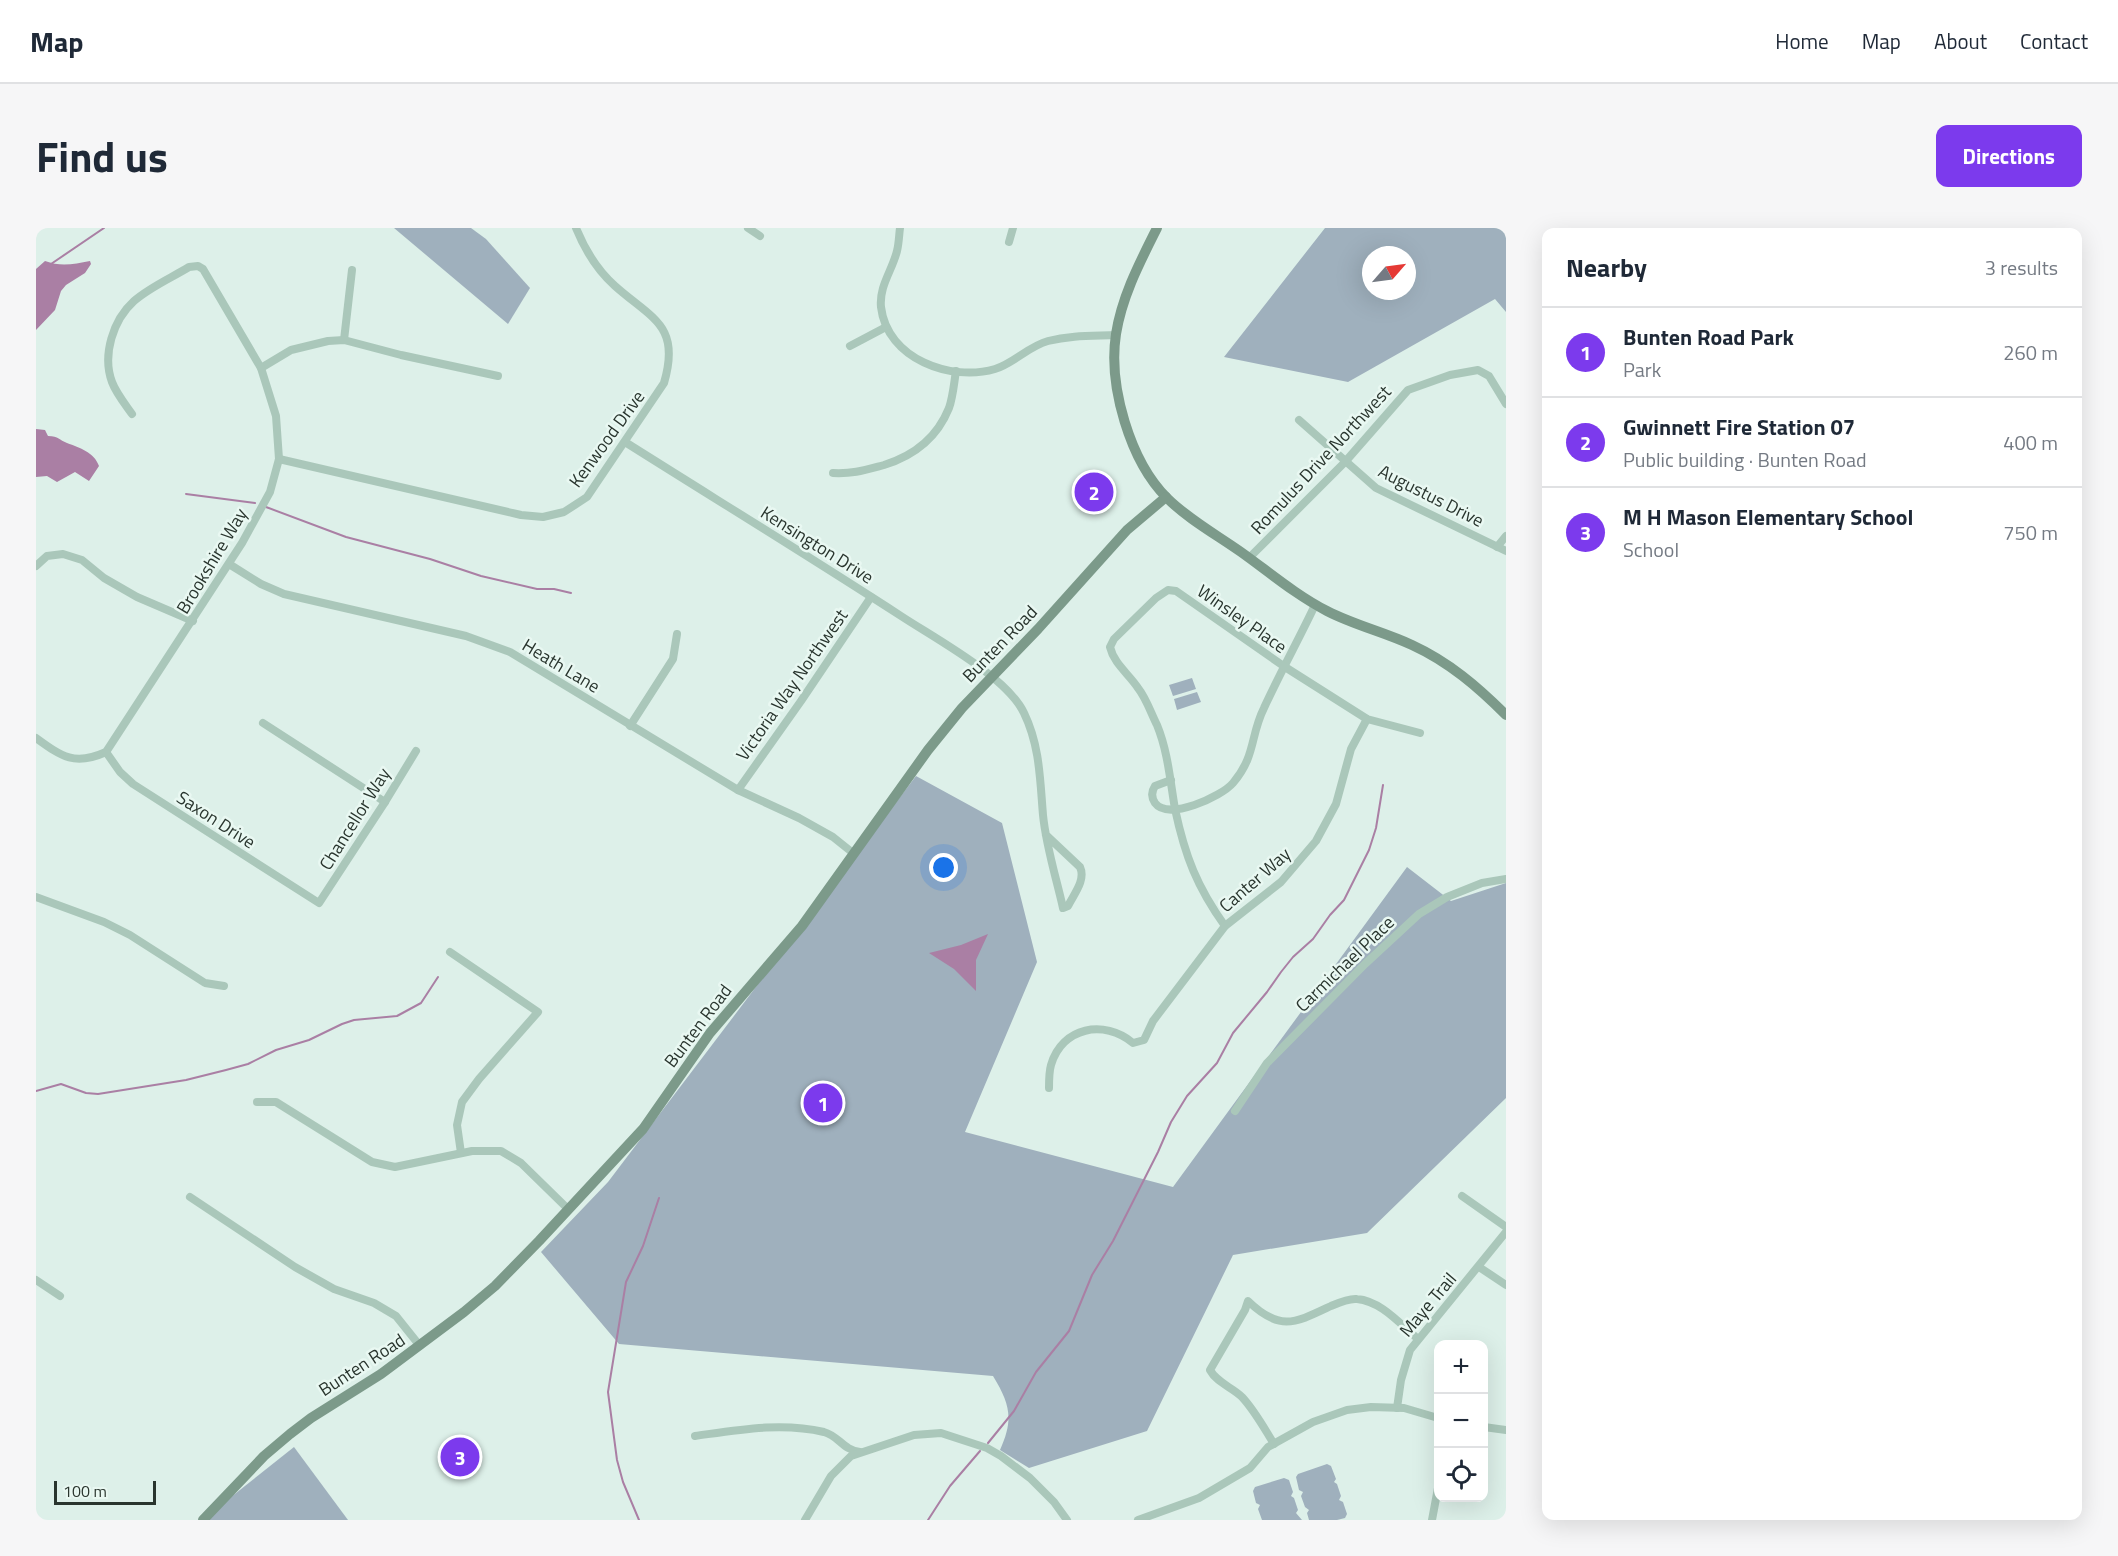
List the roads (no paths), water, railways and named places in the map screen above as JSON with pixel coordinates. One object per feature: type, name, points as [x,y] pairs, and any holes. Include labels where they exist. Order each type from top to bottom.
[{"type":"street","name":"Kenwood Drive","points":[[279,459],[521,515],[543,517],[564,512],[587,496],[664,383],[670,363],[670,350],[662,326],[647,310],[615,286],[598,269],[584,247],[576,228]]},
{"type":"street","points":[[748,228],[760,236]]},
{"type":"street","points":[[900,228],[897,252],[881,292],[881,308],[886,327],[895,342],[908,355],[926,364],[956,371],[984,371],[997,368],[1045,341],[1073,336],[1116,335]]},
{"type":"street","points":[[1009,242],[1013,228]]},
{"type":"street","points":[[1157,228],[1127,291],[1116,335],[1118,390],[1127,431],[1143,465],[1166,497],[1315,604],[1348,621],[1412,645],[1434,657],[1461,673],[1506,715]]},
{"type":"street","name":"Brookshire Way","points":[[106,752],[229,564],[270,492],[279,459],[276,416],[261,368],[203,269],[198,266],[189,267],[135,301],[123,313],[115,327],[109,350],[109,368],[112,382],[132,414]]},
{"type":"street","points":[[344,340],[352,270]]},
{"type":"street","points":[[850,346],[886,327]]},
{"type":"street","points":[[261,368],[291,350],[328,341],[344,340],[401,356],[498,376]]},
{"type":"street","name":"Romulus Drive Northwest","points":[[1250,558],[1345,462],[1408,390],[1450,375],[1478,370],[1489,376],[1506,404]]},
{"type":"street","points":[[833,473],[851,474],[902,459],[922,447],[938,428],[949,408],[956,371]]},
{"type":"street","name":"Augustus Drive","points":[[1299,420],[1376,488],[1506,551]]},
{"type":"street","name":"Kensington Drive","points":[[625,442],[871,597],[992,676],[1012,693],[1024,711],[1032,731],[1040,764],[1046,835],[1063,908],[1068,906],[1083,873],[1080,867],[1046,835]]},
{"type":"street","name":"Bunten Road","points":[[203,1520],[264,1456],[302,1424],[381,1374],[420,1346],[488,1292],[539,1240],[643,1129],[710,1033],[802,926],[928,750],[962,708],[1038,629],[1127,530],[1166,497]]},
{"type":"street","points":[[1497,547],[1506,536]]},
{"type":"street","points":[[36,566],[47,556],[63,554],[82,560],[104,578],[137,597],[193,621]]},
{"type":"street","name":"Heath Lane","points":[[229,564],[261,584],[284,594],[466,636],[510,652],[738,790],[833,837],[854,853]]},
{"type":"street","name":"Winsley Place","points":[[1225,926],[1205,898],[1189,863],[1176,809],[1166,747],[1139,689],[1112,656],[1110,647],[1114,639],[1156,598],[1168,590],[1176,591],[1285,667],[1367,719],[1420,733]]},
{"type":"street","name":"Victoria Way Northwest","points":[[738,790],[871,597]]},
{"type":"street","points":[[1171,780],[1155,786],[1152,792],[1153,800],[1158,807],[1167,810],[1203,802],[1227,790],[1244,768],[1252,752],[1263,709],[1315,604]]},
{"type":"street","points":[[630,726],[674,659],[677,634]]},
{"type":"street","name":"Canter Way","points":[[1049,1088],[1051,1065],[1060,1048],[1073,1034],[1106,1029],[1124,1035],[1133,1042],[1144,1040],[1153,1021],[1225,926],[1281,882],[1316,842],[1336,804],[1351,749],[1367,719]]},
{"type":"street","points":[[263,723],[385,802]]},
{"type":"street","points":[[36,738],[58,754],[76,760],[90,759],[106,752]]},
{"type":"street","name":"Chancellor Way","points":[[319,903],[416,751]]},
{"type":"street","name":"Saxon Drive","points":[[106,752],[120,772],[133,784],[319,903]]},
{"type":"street","name":"Carmichael Place","points":[[1235,1111],[1267,1063],[1365,964],[1419,914],[1447,897],[1473,886],[1506,879]]},
{"type":"street","points":[[36,897],[104,922],[130,935],[205,983],[224,986]]},
{"type":"street","points":[[450,952],[538,1012],[479,1079],[462,1102],[457,1125],[461,1153]]},
{"type":"street","points":[[257,1102],[276,1102],[372,1162],[395,1167],[461,1153],[501,1151],[521,1163],[568,1209]]},
{"type":"street","points":[[1462,1196],[1506,1227]]},
{"type":"street","points":[[190,1197],[295,1267],[334,1289],[374,1303],[396,1317],[420,1346]]},
{"type":"street","name":"Maye Trail","points":[[1397,1408],[1404,1365],[1410,1350],[1506,1232]]},
{"type":"street","points":[[1479,1266],[1506,1285]]},
{"type":"street","points":[[36,1280],[60,1296]]},
{"type":"street","points":[[1274,1444],[1240,1395],[1214,1377],[1210,1370],[1248,1301],[1263,1314],[1290,1322],[1300,1321],[1339,1302],[1356,1299],[1379,1306],[1418,1339]]},
{"type":"street","points":[[1138,1520],[1199,1498],[1250,1468],[1268,1447],[1313,1422],[1347,1410],[1371,1407],[1397,1408],[1434,1417]]},
{"type":"street","points":[[695,1436],[755,1427],[808,1428],[829,1433],[849,1450],[864,1452]]},
{"type":"street","points":[[1488,1427],[1506,1430]]},
{"type":"street","points":[[805,1520],[831,1476],[851,1456],[914,1435],[941,1433],[987,1448],[1030,1478],[1054,1502],[1066,1520]]},
{"type":"street","points":[[1432,1520],[1435,1502]]},
{"type":"waterway","points":[[51,264],[104,228]]},
{"type":"waterway","points":[[186,494],[255,503]]},
{"type":"waterway","points":[[266,507],[346,537],[430,559],[481,576],[537,589],[554,589],[571,593]]},
{"type":"waterway","points":[[988,1443],[1014,1411],[1036,1372],[1069,1331],[1092,1275],[1113,1241],[1171,1122],[1187,1096],[1217,1063],[1233,1033],[1293,957],[1313,939],[1344,900],[1369,850],[1376,828],[1383,785]]},
{"type":"waterway","points":[[36,1091],[61,1084],[86,1093],[98,1094],[186,1080],[248,1064],[276,1050],[309,1040],[354,1020],[397,1016],[421,1003],[438,977]]},
{"type":"waterway","points":[[639,1520],[623,1482],[617,1460],[608,1392],[626,1282],[643,1246],[659,1198]]},
{"type":"waterway","points":[[928,1520],[950,1486],[980,1451]]},
{"type":"place","name":"Gwinnett Fire Station 07","points":[[1094,492]]},
{"type":"place","name":"Bunten Road Park","points":[[823,1103]]},
{"type":"place","name":"M H Mason Elementary School","points":[[460,1457]]}]
